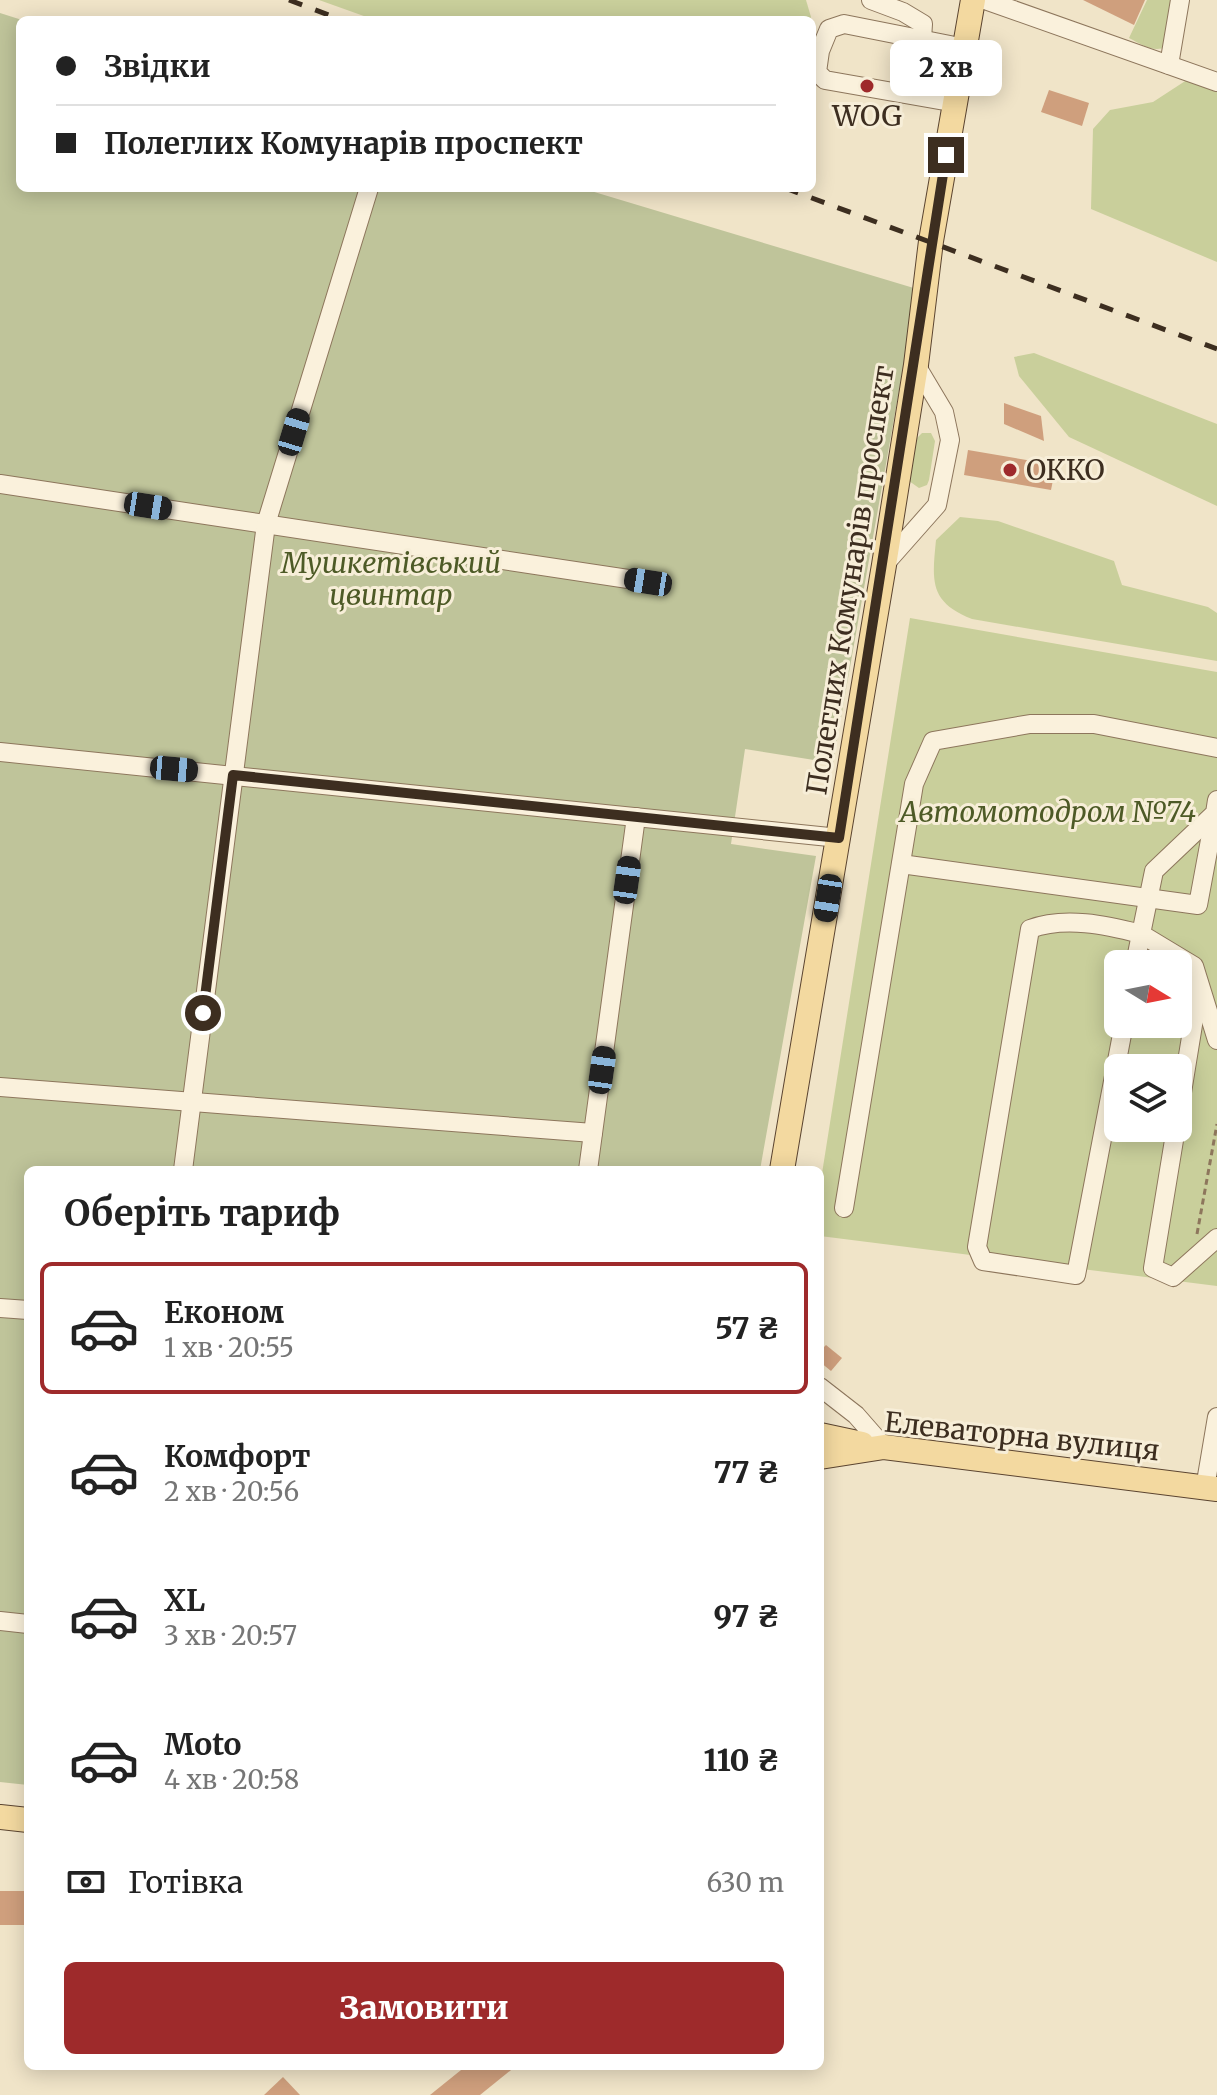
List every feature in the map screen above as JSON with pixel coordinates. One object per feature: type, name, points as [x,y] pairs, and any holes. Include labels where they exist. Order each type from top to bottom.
[{"type":"main road","name":"Полеглих Комунарів проспект","points":[[783,1166],[884,565],[916,365],[931,241],[973,0]]},
{"type":"main road","points":[[824,1436],[884,1447]]},
{"type":"main road","name":"Елеваторна вулиця","points":[[824,1456],[884,1447],[1211,1489]]},
{"type":"main road","points":[[0,1817],[24,1820]]},
{"type":"street","points":[[871,0],[903,12],[923,24],[922,39]]},
{"type":"street","points":[[985,0],[1217,82]]},
{"type":"street","points":[[1169,65],[1180,0]]},
{"type":"street","points":[[956,103],[825,80],[817,72],[820,51],[829,29],[844,24],[965,48]]},
{"type":"street","points":[[183,1166],[266,524],[368,192]]},
{"type":"street","points":[[884,565],[937,505],[950,440],[944,412],[916,365]]},
{"type":"street","points":[[0,484],[648,582]]},
{"type":"street","points":[[844,1208],[914,784],[933,741],[1030,724],[1094,724],[1217,748]]},
{"type":"street","points":[[0,752],[839,838]]},
{"type":"street","points":[[901,864],[1198,905],[1216,807]]},
{"type":"street","points":[[1138,950],[1154,871],[1216,807]]},
{"type":"street","points":[[589,1166],[636,817]]},
{"type":"street","points":[[1121,1038],[1076,1275],[983,1261],[977,1247],[1030,929],[1046,923],[1102,924],[1141,934],[1194,966],[1217,1040]]},
{"type":"street","points":[[1188,1054],[1200,985]]},
{"type":"street","points":[[0,1087],[593,1133]]},
{"type":"street","points":[[1174,1142],[1153,1268],[1173,1277],[1217,1238]]},
{"type":"street","points":[[0,1308],[24,1310]]},
{"type":"street","points":[[824,1390],[856,1415],[884,1447]]},
{"type":"street","points":[[1211,1489],[1217,1417]]},
{"type":"street","points":[[0,1621],[24,1624]]},
{"type":"path","points":[[1192,1260],[1217,1124]]},
{"type":"green space","points":[[319,0],[806,0],[811,16],[364,16]]},
{"type":"green space","points":[[1147,0],[1176,0],[1166,47],[1161,49],[1129,38]]},
{"type":"green space","name":"Мушкетівський цвинтар","points":[[0,13],[16,18],[16,192],[594,192],[917,289],[833,763],[745,749],[731,844],[816,856],[761,1166],[24,1166],[24,1785],[0,1782]]},
{"type":"green space","points":[[1196,74],[1217,84],[1217,262],[1091,209],[1093,129],[1110,110],[1153,102]]},
{"type":"green space","points":[[1034,353],[1217,424],[1217,506],[1069,437],[1019,376],[1014,357]]},
{"type":"green space","points":[[922,433],[931,433],[935,441],[929,480],[927,485],[919,488],[909,481],[916,439]]},
{"type":"green space","points":[[960,517],[998,521],[1114,561],[1122,585],[1208,607],[1217,613],[1217,661],[972,619],[958,612],[948,605],[936,588],[934,567],[936,540]]},
{"type":"green space","name":"Автомотодром №74","points":[[910,618],[1217,672],[1217,1286],[824,1237],[823,1166]]},
{"type":"building","points":[[1083,0],[1145,0],[1134,25]]},
{"type":"building","points":[[1049,90],[1089,103],[1082,126],[1041,112]]},
{"type":"building","points":[[1004,403],[1041,416],[1044,441],[1004,424]]},
{"type":"building","name":"ОККО","points":[[968,450],[1056,465],[1051,490],[964,475]]},
{"type":"building","points":[[826,1345],[842,1358],[831,1371],[824,1365]]},
{"type":"building","points":[[0,1891],[24,1891],[24,1925],[0,1925]]},
{"type":"building","points":[[461,2070],[511,2070],[480,2095],[430,2095]]},
{"type":"building","points":[[283,2077],[300,2095],[264,2095]]},
{"type":"railway","points":[[289,0],[331,16]]},
{"type":"railway","points":[[796,192],[1217,349]]},
{"type":"place","name":"WOG","points":[[867,86]]},
{"type":"place","name":"ОККО","points":[[1010,470]]},
{"type":"route","points":[[203,1013],[233,775],[839,838],[916,365],[931,241],[946,155]]}]
